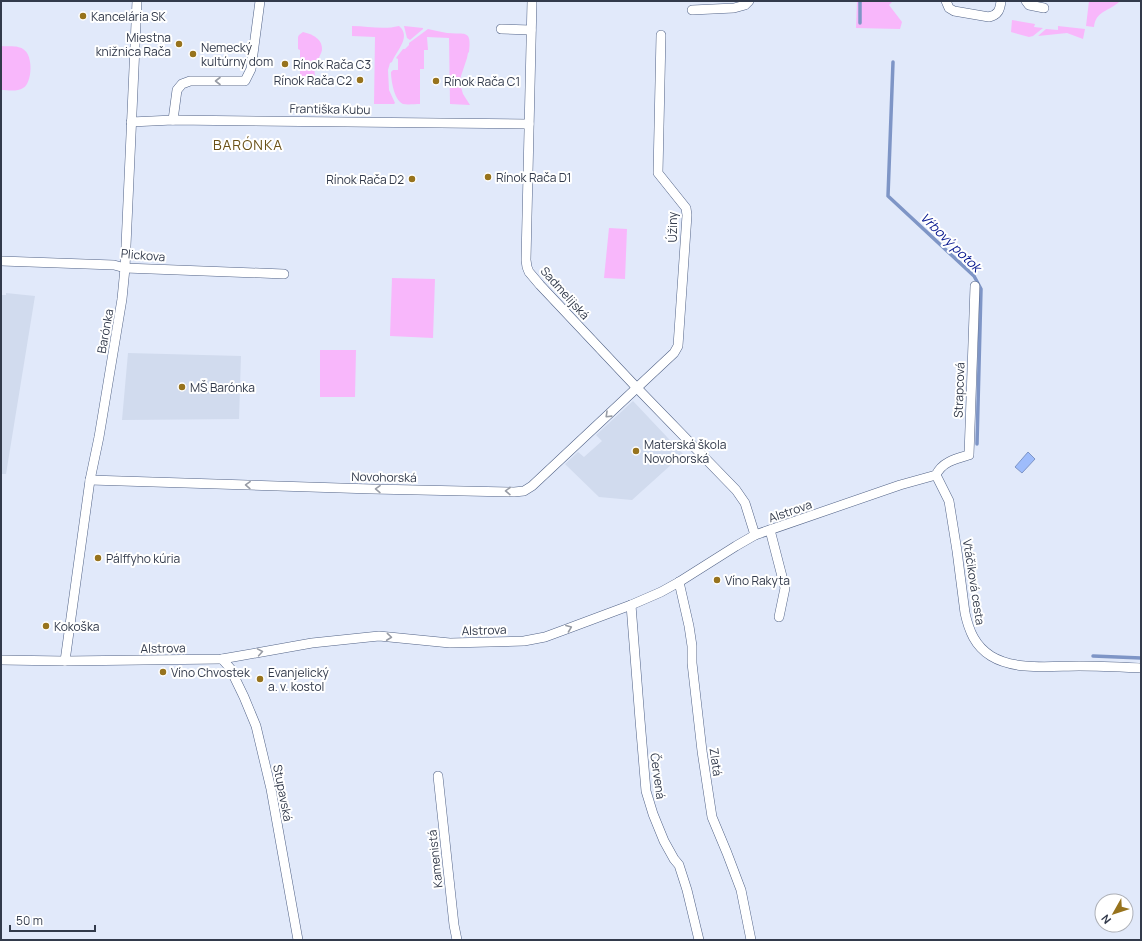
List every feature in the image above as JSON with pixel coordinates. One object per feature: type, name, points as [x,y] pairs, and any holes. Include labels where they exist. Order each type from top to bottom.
[{"type":"street","name":"Barónka","points":[[65,661],[90,480],[122,299],[125,268],[137,1]]},
{"type":"street","points":[[173,120],[177,90],[182,84],[190,81],[245,84],[251,69],[260,1]]},
{"type":"street","name":"Sadmelijská","points":[[532,1],[527,268],[540,285],[636,388],[736,490],[744,503],[755,535]]},
{"type":"street","points":[[692,10],[734,8],[745,5],[749,1]]},
{"type":"street","points":[[946,1],[949,8],[954,11],[989,17],[998,13],[1002,1]]},
{"type":"street","points":[[1026,1],[1029,5],[1044,8]]},
{"type":"street","points":[[501,29],[531,30]]},
{"type":"street","name":"Úžiny","points":[[636,388],[674,353],[678,346],[687,215],[686,208],[658,173],[661,34]]},
{"type":"street","name":"Františka Kubu","points":[[131,122],[173,120],[529,124]]},
{"type":"street","name":"Plickova","points":[[1,261],[114,265],[125,268],[284,274]]},
{"type":"street","name":"Strapcová","points":[[936,475],[939,469],[945,464],[969,455],[975,286]]},
{"type":"street","name":"Novohorská","points":[[90,480],[521,491],[536,484],[636,388]]},
{"type":"street","name":"Alstrova","points":[[1,660],[222,660],[312,643],[379,636],[450,643],[524,641],[549,636],[661,592],[755,535],[900,485],[936,475]]},
{"type":"street","name":"Vtáčiková cesta","points":[[936,475],[949,500],[967,622],[976,643],[984,651],[992,657],[1002,661],[1030,666],[1098,666],[1141,668]]},
{"type":"street","points":[[770,530],[784,588],[779,616]]},
{"type":"street","name":"Zlatá","points":[[679,582],[692,646],[692,663],[702,751],[712,817],[741,890],[751,940]]},
{"type":"street","name":"Červená","points":[[631,605],[646,792],[664,841],[679,865],[687,890],[699,940]]},
{"type":"street","name":"Stupavská","points":[[222,660],[230,668],[244,696],[256,726],[271,789],[298,940]]},
{"type":"street","name":"Kamenistá","points":[[438,776],[454,925],[457,940]]},
{"type":"shaded area","points":[[857,1],[893,1],[889,5],[902,22],[900,29],[856,28]]},
{"type":"shaded area","points":[[1089,1],[1120,1],[1097,17],[1094,27],[1086,26]]},
{"type":"shaded area","points":[[1012,20],[1035,24],[1034,27],[1043,28],[1033,36],[1029,37],[1011,32]]},
{"type":"shaded area","points":[[352,26],[381,28],[399,26],[403,30],[404,39],[392,62],[390,63],[388,70],[389,90],[395,103],[394,104],[374,104],[375,37],[352,36]]},
{"type":"shaded area","points":[[404,26],[423,29],[410,40],[407,38]]},
{"type":"shaded area","points":[[1058,26],[1085,29],[1083,39],[1067,33],[1038,36],[1046,29],[1058,30]]},
{"type":"shaded area","points":[[428,29],[447,33],[466,34],[468,36],[470,44],[469,52],[461,76],[460,84],[463,94],[470,105],[450,104],[449,38],[427,37],[428,50],[424,50],[424,69],[420,69],[420,104],[403,104],[397,98],[392,85],[391,72],[393,70],[398,70],[398,59],[396,58],[403,49],[409,45],[409,43]]},
{"type":"shaded area","points":[[303,32],[310,34],[319,40],[322,46],[322,50],[316,63],[315,78],[300,78],[300,50],[298,49],[298,37]]},
{"type":"shaded area","points":[[1,46],[21,48],[27,52],[30,63],[30,75],[26,85],[21,89],[1,90]]},
{"type":"shaded area","points":[[609,228],[627,229],[625,279],[604,278]]},
{"type":"shaded area","points":[[392,278],[435,279],[433,338],[390,336]]},
{"type":"shaded area","points":[[6,293],[35,296],[6,474],[1,474],[1,295],[6,295]]},
{"type":"shaded area","points":[[320,350],[356,350],[355,397],[320,397]]},
{"type":"shaded area","name":"MŠ Barónka","points":[[128,353],[241,356],[239,419],[122,420]]},
{"type":"shaded area","name":"Materská škola Novohorská","points":[[633,401],[683,454],[632,500],[599,497],[565,464],[578,452],[584,457],[602,441],[596,435]]},
{"type":"water","points":[[1028,452],[1035,459],[1022,473],[1015,467]]},
{"type":"waterway","name":"Vŕbový potok","points":[[860,1],[860,23]]},
{"type":"waterway","name":"Vŕbový potok","points":[[893,62],[888,196],[974,276],[981,289],[977,444]]},
{"type":"waterway","name":"Vŕbový potok","points":[[1093,656],[1141,658]]},
{"type":"place","name":"Kancelária SK","points":[[83,16]]},
{"type":"place","name":"Miestna knižnica Rača","points":[[179,44]]},
{"type":"place","name":"Nemecký kultúrny dom","points":[[193,54]]},
{"type":"place","name":"Rínok Rača C3","points":[[285,64]]},
{"type":"place","name":"Rínok Rača C2","points":[[360,80]]},
{"type":"place","name":"Rínok Rača C1","points":[[436,81]]},
{"type":"place","name":"Rínok Rača D1","points":[[488,177]]},
{"type":"place","name":"Rínok Rača D2","points":[[412,179]]},
{"type":"place","name":"MŠ Barónka","points":[[182,387]]},
{"type":"place","name":"Materská škola Novohorská","points":[[636,451]]},
{"type":"place","name":"Pálffyho kúria","points":[[98,558]]},
{"type":"place","name":"Víno Rakyta","points":[[717,580]]},
{"type":"place","name":"Kokoška","points":[[46,626]]},
{"type":"place","name":"Víno Chvostek","points":[[163,672]]},
{"type":"place","name":"Evanjelický a. v. kostol","points":[[260,679]]},
{"type":"district","name":"BARÓNKA","points":[[248,144]]}]
